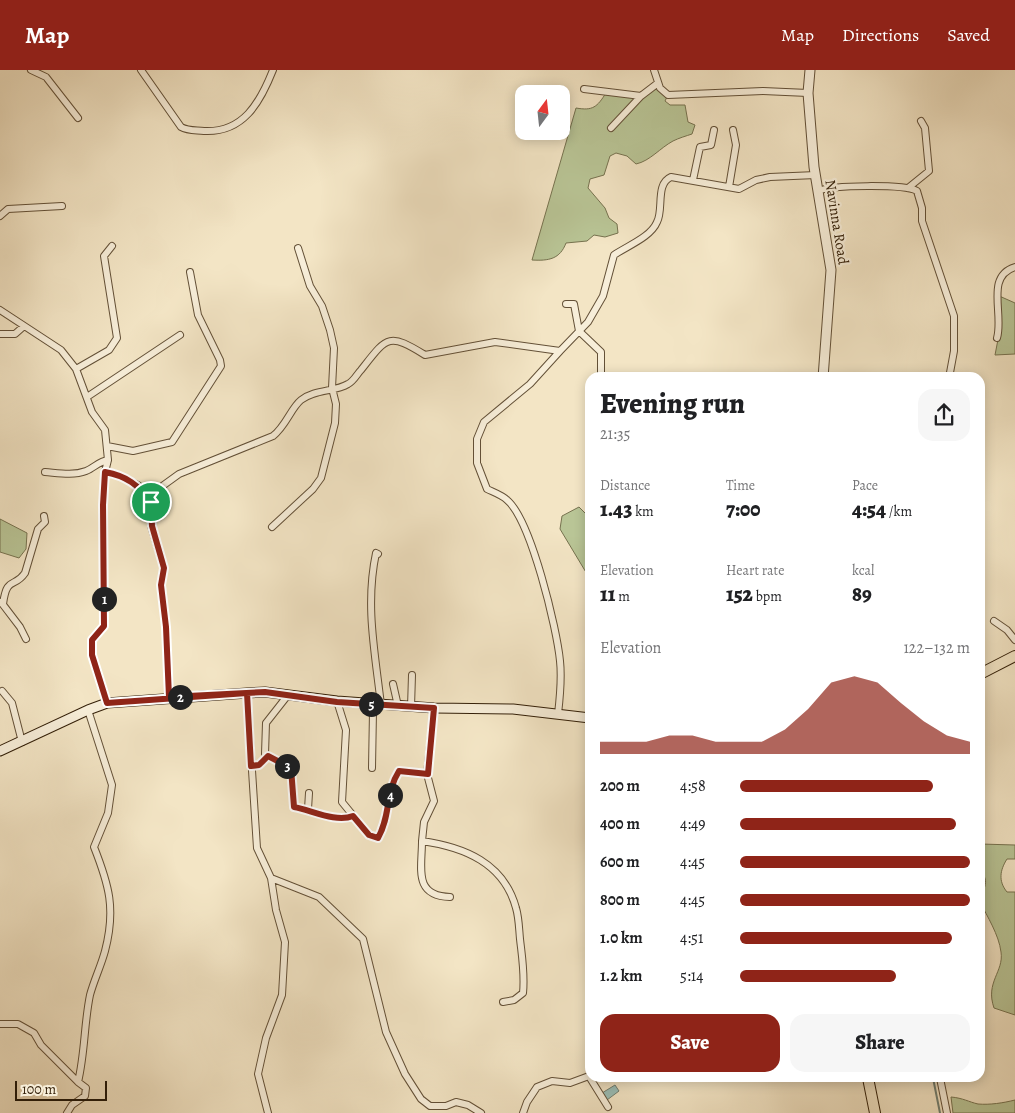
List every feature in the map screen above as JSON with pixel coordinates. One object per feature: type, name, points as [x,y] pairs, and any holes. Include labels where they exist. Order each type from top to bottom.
[{"type":"main road","name":"Navinna Road","points":[[810,70],[808,93],[816,175],[831,270],[823,372]]},
{"type":"main road","points":[[985,671],[1015,656]]},
{"type":"main road","points":[[0,751],[107,703],[169,697],[247,693],[288,695],[337,702],[412,707],[513,710],[558,714],[585,720]]},
{"type":"main road","points":[[869,1082],[875,1113]]},
{"type":"street","points":[[31,70],[46,77],[78,118]]},
{"type":"street","points":[[141,70],[181,127],[186,130],[216,132],[229,129],[251,111],[273,70]]},
{"type":"street","points":[[654,70],[660,88],[668,95],[763,91],[808,93]]},
{"type":"street","points":[[611,128],[641,96],[658,83]]},
{"type":"street","points":[[584,89],[641,96]]},
{"type":"street","points":[[908,188],[929,171],[925,128],[921,121]]},
{"type":"street","points":[[693,180],[700,147],[711,145],[714,130]]},
{"type":"street","points":[[728,187],[736,146],[733,130]]},
{"type":"street","points":[[558,714],[561,682],[560,660],[539,566],[517,512],[507,500],[487,489],[477,462],[477,439],[484,422],[530,384],[588,322],[603,296],[614,255],[654,228],[659,220],[662,184],[666,179],[671,177],[740,189],[756,180],[770,177],[816,175]]},
{"type":"street","points":[[818,191],[858,186],[908,188],[917,191],[922,208],[922,221],[955,320],[954,351],[950,372]]},
{"type":"street","points":[[0,216],[8,209],[62,206]]},
{"type":"street","points":[[76,369],[109,350],[117,338],[104,256],[112,246]]},
{"type":"street","points":[[272,527],[321,478],[335,423],[336,404],[332,388],[334,348],[322,306],[310,286],[298,248]]},
{"type":"street","points":[[997,338],[1000,329],[998,295],[1000,276],[1005,270],[1015,266]]},
{"type":"street","points":[[107,446],[133,451],[172,442],[217,374],[220,360],[198,315],[190,272]]},
{"type":"street","points":[[566,304],[574,304],[579,331],[601,352],[601,372]]},
{"type":"street","points":[[0,310],[61,350],[76,369],[92,412],[106,430],[108,460],[105,472],[103,505],[104,626],[92,640],[92,655],[107,703]]},
{"type":"street","points":[[0,334],[15,334],[24,326]]},
{"type":"street","points":[[87,397],[180,335]]},
{"type":"street","points":[[169,697],[166,627],[161,585],[164,568],[152,526],[151,502],[161,487],[179,474],[273,436],[283,428],[300,401],[332,388],[347,385],[377,350],[388,341],[401,340],[425,354],[495,342],[560,351]]},
{"type":"street","points":[[45,472],[64,474],[86,471],[102,461],[108,460]]},
{"type":"street","points":[[105,472],[114,474],[138,486],[151,502]]},
{"type":"street","points":[[26,638],[20,626],[1,603],[5,589],[11,582],[22,577],[25,572],[38,529],[45,522],[44,516]]},
{"type":"street","points":[[372,768],[373,711],[379,704],[369,603],[371,578],[376,553],[378,554]]},
{"type":"street","points":[[994,621],[1007,630],[1015,640]]},
{"type":"street","points":[[412,675],[412,707]]},
{"type":"street","points":[[393,684],[398,706]]},
{"type":"street","points":[[2,691],[12,703],[22,742]]},
{"type":"street","points":[[247,693],[257,848],[272,878],[276,910],[285,942],[282,995],[266,1038],[258,1074],[268,1113]]},
{"type":"street","points":[[288,695],[266,723],[265,754],[291,768],[294,807],[331,817],[348,818],[353,816]]},
{"type":"street","points":[[337,702],[346,730],[342,802],[369,835],[378,838],[386,824],[391,783],[399,771],[428,774]]},
{"type":"street","points":[[434,708],[428,774],[434,800],[424,822],[422,883],[427,892],[439,897],[450,897]]},
{"type":"street","points":[[78,1082],[84,1060],[91,993],[105,950],[111,914],[108,883],[94,846],[108,814],[112,785],[88,710]]},
{"type":"street","points":[[251,766],[259,765],[268,756]]},
{"type":"street","points":[[308,810],[309,793]]},
{"type":"street","points":[[422,841],[456,848],[479,858],[502,877],[516,908],[525,978],[523,993],[514,1000],[503,1002]]},
{"type":"street","points":[[272,878],[319,897],[363,939],[386,1032],[405,1074],[421,1099],[430,1106],[446,1106],[456,1102],[468,1105],[481,1113]]},
{"type":"street","points":[[0,1018],[2,1024],[18,1024],[34,1033],[41,1045],[86,1088],[85,1096],[72,1105],[67,1113]]},
{"type":"street","points":[[523,1113],[527,1102],[537,1087],[552,1081],[570,1083],[585,1078]]},
{"type":"street","points":[[593,1082],[608,1107]]},
{"type":"street","points":[[941,1082],[947,1113]]},
{"type":"green space","points":[[658,83],[668,95],[665,101],[670,105],[685,105],[688,122],[695,125],[692,134],[673,141],[646,160],[636,164],[627,156],[616,153],[610,156],[604,175],[590,179],[588,188],[605,208],[609,218],[617,224],[618,233],[605,237],[594,235],[587,241],[566,243],[561,253],[553,258],[532,260],[567,140],[570,140],[570,129],[576,108],[587,109],[594,107],[606,93],[641,96]]},
{"type":"green space","points":[[997,295],[1015,303],[1015,354],[995,355],[1000,329]]},
{"type":"green space","points":[[579,507],[585,513],[585,571],[560,529],[562,516]]},
{"type":"green space","points":[[0,519],[27,533],[26,549],[19,558],[0,552]]},
{"type":"green space","points":[[985,844],[1015,845],[1015,859],[1007,859],[1003,867],[1001,880],[1007,892],[1015,892],[1015,1015],[994,1008],[992,999],[993,984],[1000,966],[1001,952],[995,932],[985,912]]},
{"type":"green space","points":[[951,1097],[978,1104],[996,1104],[1015,1100],[1015,1113],[953,1113]]},
{"type":"water","points":[[615,1085],[619,1091],[607,1100],[602,1093]]},
{"type":"waterway","points":[[934,1082],[940,1113]]},
{"type":"route","points":[[151,502],[138,486],[114,474],[105,472],[103,505],[104,626],[92,640],[92,655],[107,703],[169,697],[247,693],[251,766],[259,765],[268,756],[291,768],[294,807],[331,817],[348,818],[353,816],[369,835],[378,838],[386,824],[391,783],[399,771],[428,774],[434,708],[337,702],[265,692],[169,697],[166,627],[161,585],[164,568],[152,526],[151,502]]}]
